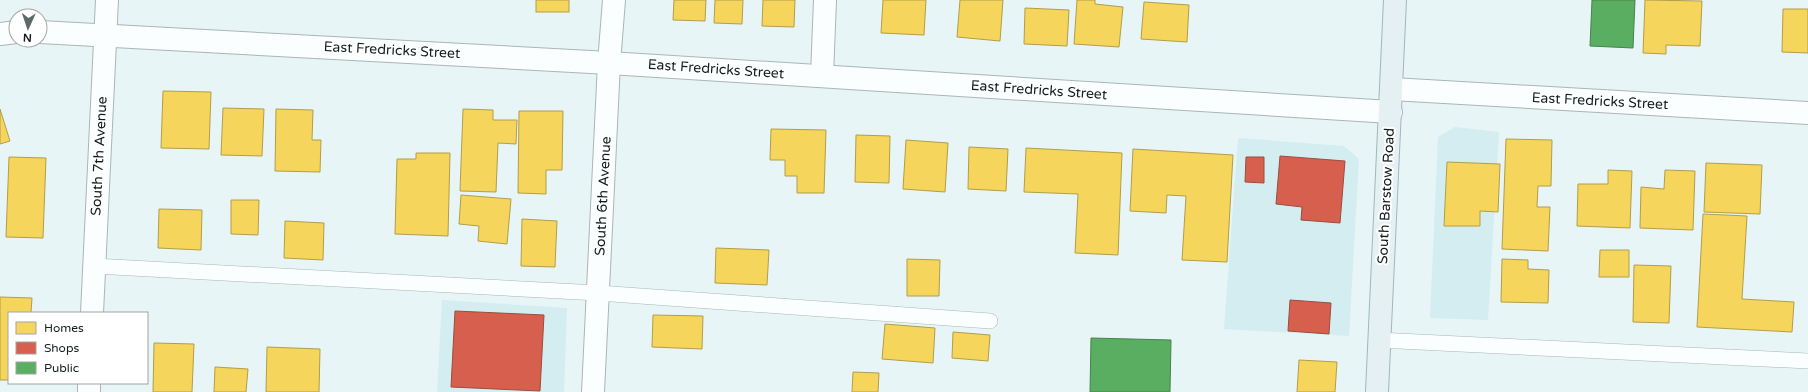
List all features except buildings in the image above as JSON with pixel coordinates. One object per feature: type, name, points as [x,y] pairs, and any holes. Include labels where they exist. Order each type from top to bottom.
[{"type":"main road","name":"South Barstow Road","points":[[1376,392],[1396,0]]},
{"type":"street","name":"South 7th Avenue","points":[[92,312],[107,0]]},
{"type":"street","name":"South 6th Avenue","points":[[593,392],[609,62],[614,0]]},
{"type":"street","points":[[822,76],[825,0]]},
{"type":"street","name":"East Fredricks Street","points":[[48,32],[609,62],[1391,112]]},
{"type":"street","name":"East Fredricks Street","points":[[1392,89],[1808,113]]},
{"type":"lane","points":[[94,266],[598,293],[990,321]]},
{"type":"lane","points":[[1378,340],[1808,361]]},
{"type":"shaded area","points":[[1455,127],[1499,132],[1488,320],[1430,318],[1438,137]]},
{"type":"shaded area","points":[[1238,138],[1344,146],[1359,159],[1349,336],[1224,329]]},
{"type":"shaded area","points":[[442,300],[567,308],[564,392],[437,392]]}]
